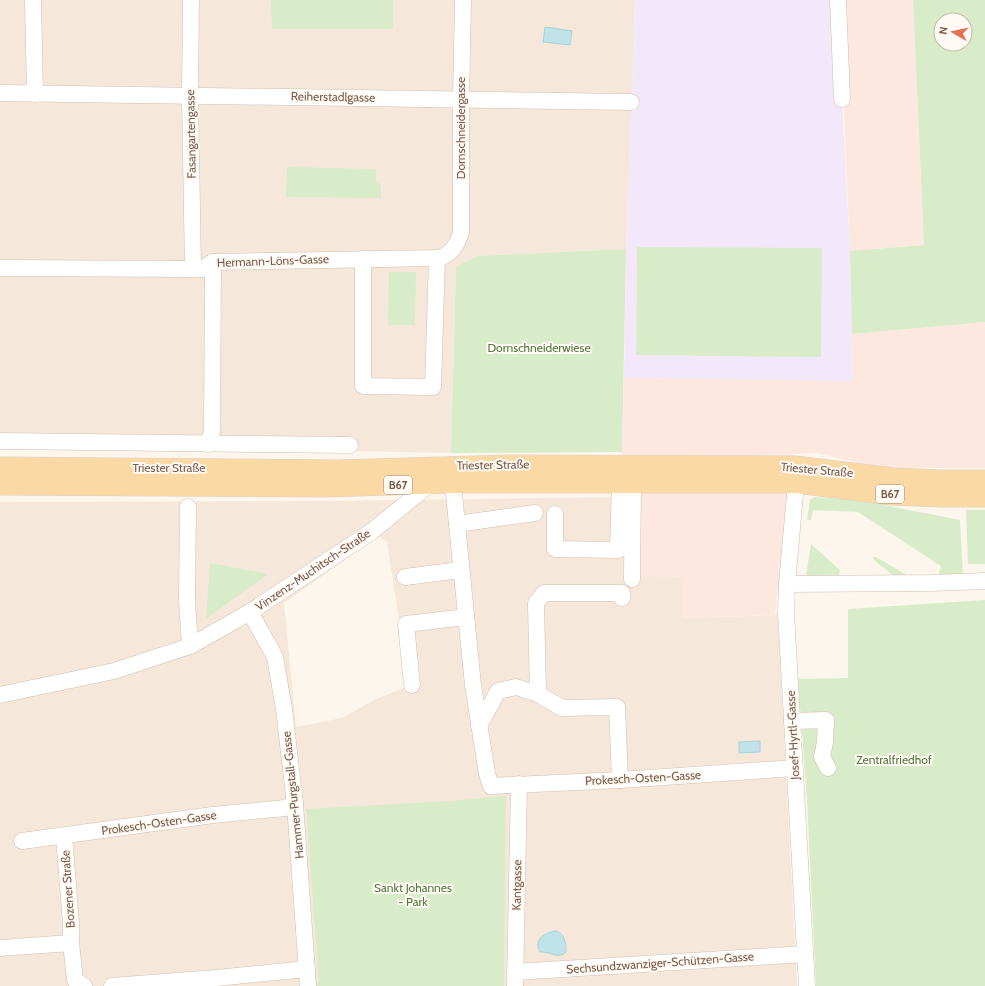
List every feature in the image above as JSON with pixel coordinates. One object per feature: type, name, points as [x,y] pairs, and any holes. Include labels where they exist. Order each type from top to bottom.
[{"type":"main road","name":"Triester Straße","points":[[0,467],[338,470],[513,464],[796,466],[894,478],[985,480]]},
{"type":"main road","name":"Triester Straße","points":[[0,485],[303,487],[451,483],[796,484],[891,495],[943,498],[985,497]]},
{"type":"street","points":[[33,0],[35,94]]},
{"type":"street","name":"Fasangartengasse","points":[[191,0],[190,97],[193,268]]},
{"type":"street","name":"Dornschneidergasse","points":[[444,256],[456,246],[462,232],[461,99],[463,0]]},
{"type":"street","points":[[838,0],[842,99]]},
{"type":"street","name":"Reiherstadlgasse","points":[[0,93],[190,97],[631,102]]},
{"type":"street","points":[[363,259],[362,386],[433,387],[444,256]]},
{"type":"street","name":"Hermann-Löns-Gasse","points":[[0,268],[202,269],[212,262],[444,256]]},
{"type":"street","points":[[208,444],[212,431],[212,262]]},
{"type":"street","points":[[0,441],[350,445]]},
{"type":"street","name":"Triester Straße","points":[[451,483],[457,524],[473,685],[479,726]]},
{"type":"street","points":[[555,514],[555,549],[618,550],[626,483]]},
{"type":"street","points":[[626,483],[632,579]]},
{"type":"street","name":"Vinzenz-Muchitsch-Straße","points":[[0,695],[114,671],[190,646],[250,612],[370,532],[430,484]]},
{"type":"street","name":"Josef-Hyrtl-Gasse","points":[[796,484],[787,584],[786,613],[807,986]]},
{"type":"street","points":[[188,507],[187,601],[190,646]]},
{"type":"street","points":[[457,524],[535,513]]},
{"type":"street","points":[[405,577],[461,570]]},
{"type":"street","points":[[787,584],[985,581]]},
{"type":"street","points":[[538,694],[536,604],[544,592],[622,593],[622,598]]},
{"type":"street","name":"Hammer-Purgstall-Gasse","points":[[250,612],[275,657],[284,709],[295,804],[308,986]]},
{"type":"street","points":[[412,686],[406,624],[466,617]]},
{"type":"street","points":[[479,726],[498,691],[516,687],[538,694],[562,708],[617,707],[620,780]]},
{"type":"street","points":[[792,721],[826,720],[825,742],[822,757],[828,768]]},
{"type":"street","name":"Prokesch-Osten-Gasse","points":[[479,726],[487,774],[491,786],[620,780],[795,768]]},
{"type":"street","name":"Kantgasse","points":[[515,979],[518,784]]},
{"type":"street","name":"Prokesch-Osten-Gasse","points":[[22,841],[213,815],[285,808],[295,804]]},
{"type":"street","name":"Bozener Straße","points":[[64,836],[71,923],[71,943]]},
{"type":"street","points":[[0,948],[71,943],[75,980],[84,986]]},
{"type":"street","name":"Sechsundzwanziger-Schützen-Gasse","points":[[515,979],[805,954]]},
{"type":"street","points":[[112,986],[307,969]]},
{"type":"shaded area","points":[[0,0],[635,0],[626,249],[476,256],[456,267],[451,453],[207,448],[0,446]]},
{"type":"shaded area","points":[[635,0],[838,0],[850,251],[853,381],[624,378],[626,249]]},
{"type":"shaded area","points":[[839,0],[913,0],[924,245],[850,251]]},
{"type":"shaded area","points":[[985,322],[985,468],[879,468],[817,453],[793,454],[775,615],[683,618],[684,577],[623,576],[626,498],[622,452],[624,378],[853,381],[852,334]]},
{"type":"shaded area","points":[[626,497],[684,577],[683,618],[778,615],[797,986],[0,986],[0,502],[318,501]],"holes":[[[379,536],[387,542],[409,686],[374,700],[342,718],[296,727],[284,603]]]},
{"type":"green space","points":[[271,0],[393,0],[393,29],[272,29]]},
{"type":"green space","points":[[913,0],[985,0],[985,322],[852,334],[850,251],[924,245]]},
{"type":"green space","points":[[287,167],[376,169],[376,183],[381,184],[381,198],[286,197]]},
{"type":"green space","points":[[637,247],[822,248],[821,357],[636,355]]},
{"type":"green space","name":"Dornschneiderwiese","points":[[626,249],[622,452],[451,453],[456,267],[476,256]]},
{"type":"green space","points":[[389,272],[416,272],[415,325],[388,325]]},
{"type":"green space","points":[[815,497],[858,500],[960,520],[963,574],[938,576],[941,566],[858,512],[813,510],[811,520],[807,520],[810,500]]},
{"type":"green space","points":[[966,510],[985,510],[985,564],[968,564]]},
{"type":"green space","points":[[811,544],[840,570],[839,575],[806,576]]},
{"type":"green space","points":[[873,557],[876,557],[905,574],[905,577],[894,576],[874,560]]},
{"type":"green space","points":[[210,563],[268,574],[206,619]]},
{"type":"green space","name":"Zentralfriedhof","points":[[985,600],[985,986],[816,986],[807,800],[798,679],[848,678],[848,609]]},
{"type":"green space","name":"Sankt Johannes - Park","points":[[506,796],[504,986],[315,986],[319,982],[306,809],[449,801]]},
{"type":"water","points":[[545,27],[572,31],[570,45],[543,42]]},
{"type":"water","points":[[760,741],[760,752],[739,753],[739,742]]},
{"type":"water","points":[[557,931],[562,935],[566,945],[566,952],[557,955],[540,952],[538,947],[539,939],[545,934]]}]
